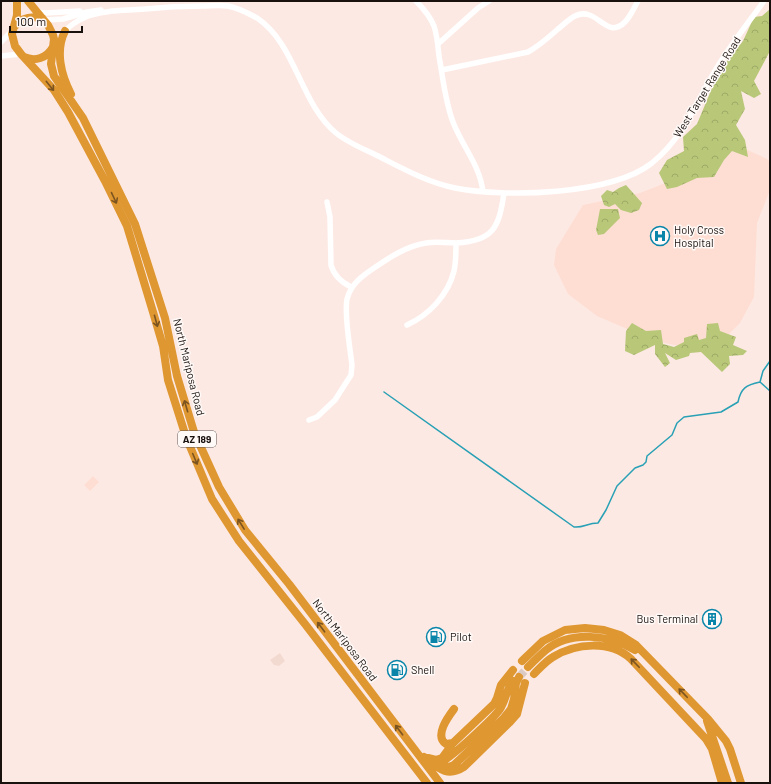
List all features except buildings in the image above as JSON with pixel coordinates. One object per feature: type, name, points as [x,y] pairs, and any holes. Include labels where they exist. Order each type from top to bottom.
[{"type":"highway","name":"North Mariposa Road","points":[[16,1],[17,7],[13,39],[22,56],[54,90],[68,112],[127,226],[154,312],[163,346],[168,380],[186,437],[212,499],[239,541],[305,624],[427,783]]},
{"type":"highway","name":"North Mariposa Road","points":[[28,1],[53,35],[51,64],[54,76],[83,118],[135,224],[165,318],[177,376],[194,432],[219,488],[245,530],[289,584],[440,783]]},
{"type":"highway","points":[[14,28],[20,20],[27,17],[41,17]]},
{"type":"highway","points":[[65,31],[60,41],[62,71],[68,88],[83,118]]},
{"type":"highway","points":[[22,56],[29,59],[40,58],[47,55],[53,45]]},
{"type":"highway","points":[[528,667],[543,641],[565,630],[585,628],[604,630],[620,635],[636,645],[708,718],[730,749],[741,783]]},
{"type":"highway","points":[[528,667],[547,649],[568,639],[585,637],[614,640],[634,648],[651,660]]},
{"type":"highway","points":[[528,667],[551,658],[561,652],[578,647],[596,645],[614,648],[623,652],[706,739],[712,749],[722,783]]},
{"type":"highway","points":[[438,762],[496,707],[501,700],[504,686],[518,677]]},
{"type":"highway","points":[[438,762],[453,743],[494,704],[501,685],[518,677]]},
{"type":"highway","points":[[416,750],[438,762],[449,772],[458,771],[464,767],[517,714],[518,677]]},
{"type":"highway","points":[[453,743],[446,744],[441,738],[446,721],[454,709]]},
{"type":"highway","points":[[701,711],[707,720],[728,783]]},
{"type":"highway","points":[[708,718],[716,734],[733,783]]},
{"type":"highway","points":[[695,727],[704,739],[717,783]]},
{"type":"highway","points":[[716,728],[724,744],[737,783]]},
{"type":"highway","points":[[416,750],[438,762]]},
{"type":"street","points":[[416,1],[424,9],[434,25],[447,104],[452,122],[479,172],[483,192]]},
{"type":"street","points":[[438,44],[478,8],[488,1]]},
{"type":"street","points":[[442,70],[528,52],[537,47],[572,18],[583,14],[588,13],[610,27],[616,27],[626,21],[638,1]]},
{"type":"street","name":"West Target Range Road","points":[[111,11],[187,6],[228,6],[242,10],[269,28],[280,41],[312,102],[325,122],[336,134],[351,143],[419,176],[450,187],[483,192],[504,193],[551,192],[602,185],[632,174],[650,164],[664,152],[679,135],[692,116],[719,65],[764,1]]},
{"type":"street","points":[[41,17],[63,19],[94,10]]},
{"type":"street","points":[[41,17],[46,13],[94,10],[111,11]]},
{"type":"street","points":[[53,45],[65,31],[78,21],[86,17],[111,11]]},
{"type":"street","points":[[1,42],[14,28]]},
{"type":"street","points":[[1,56],[22,56]]},
{"type":"street","points":[[309,420],[318,417],[335,400],[351,375],[352,365],[346,306],[351,287],[364,275],[411,246],[426,242],[456,243],[480,239],[495,228],[499,218],[504,193]]},
{"type":"street","points":[[327,202],[330,217],[331,265],[338,278],[351,287]]},
{"type":"street","points":[[407,325],[419,319],[438,301],[448,286],[454,271],[456,243]]},
{"type":"shaded area","name":"Holy Cross Hospital","points":[[730,142],[767,159],[770,162],[770,190],[757,223],[754,297],[740,323],[726,337],[694,349],[655,341],[597,316],[568,294],[554,265],[556,249],[583,205],[640,193],[673,180]]},
{"type":"shaded area","points":[[93,476],[99,482],[90,491],[84,485]]},
{"type":"shaded area","points":[[280,653],[285,661],[279,666],[274,665],[270,660]]},
{"type":"green space","points":[[770,9],[770,51],[754,81],[761,94],[754,98],[741,91],[745,109],[736,125],[745,140],[748,157],[732,151],[724,160],[714,177],[697,178],[677,187],[667,189],[659,173],[667,160],[684,151],[683,137],[697,124],[712,88],[727,61],[743,41],[754,17],[762,16]]},
{"type":"green space","points":[[626,185],[642,203],[639,210],[631,213],[621,210],[615,204],[609,207],[604,205],[601,196],[607,190],[613,192]]},
{"type":"green space","points":[[600,209],[618,209],[620,218],[604,234],[598,235],[596,230]]},
{"type":"green space","points":[[632,323],[646,331],[661,330],[663,344],[674,347],[684,342],[684,338],[697,334],[699,340],[706,338],[707,324],[718,323],[720,331],[736,337],[733,345],[747,351],[743,355],[729,356],[730,364],[722,372],[701,352],[690,353],[689,356],[676,360],[665,353],[670,363],[665,367],[655,354],[655,345],[634,355],[625,351],[626,331]]},
{"type":"waterway","points":[[770,361],[763,371],[760,382],[770,391]]},
{"type":"waterway","points":[[384,392],[574,527],[577,527],[598,523],[617,486],[635,468],[646,462],[647,456],[672,435],[677,423],[684,417],[721,412],[738,402],[741,393],[745,388],[751,384],[760,382]]},
{"type":"tunnel","points":[[519,677],[528,667]]},
{"type":"place","name":"Holy Cross Hospital","points":[[660,236]]},
{"type":"place","name":"Bus Terminal","points":[[712,619]]},
{"type":"place","name":"Pilot","points":[[436,637]]},
{"type":"place","name":"Shell","points":[[397,670]]}]
